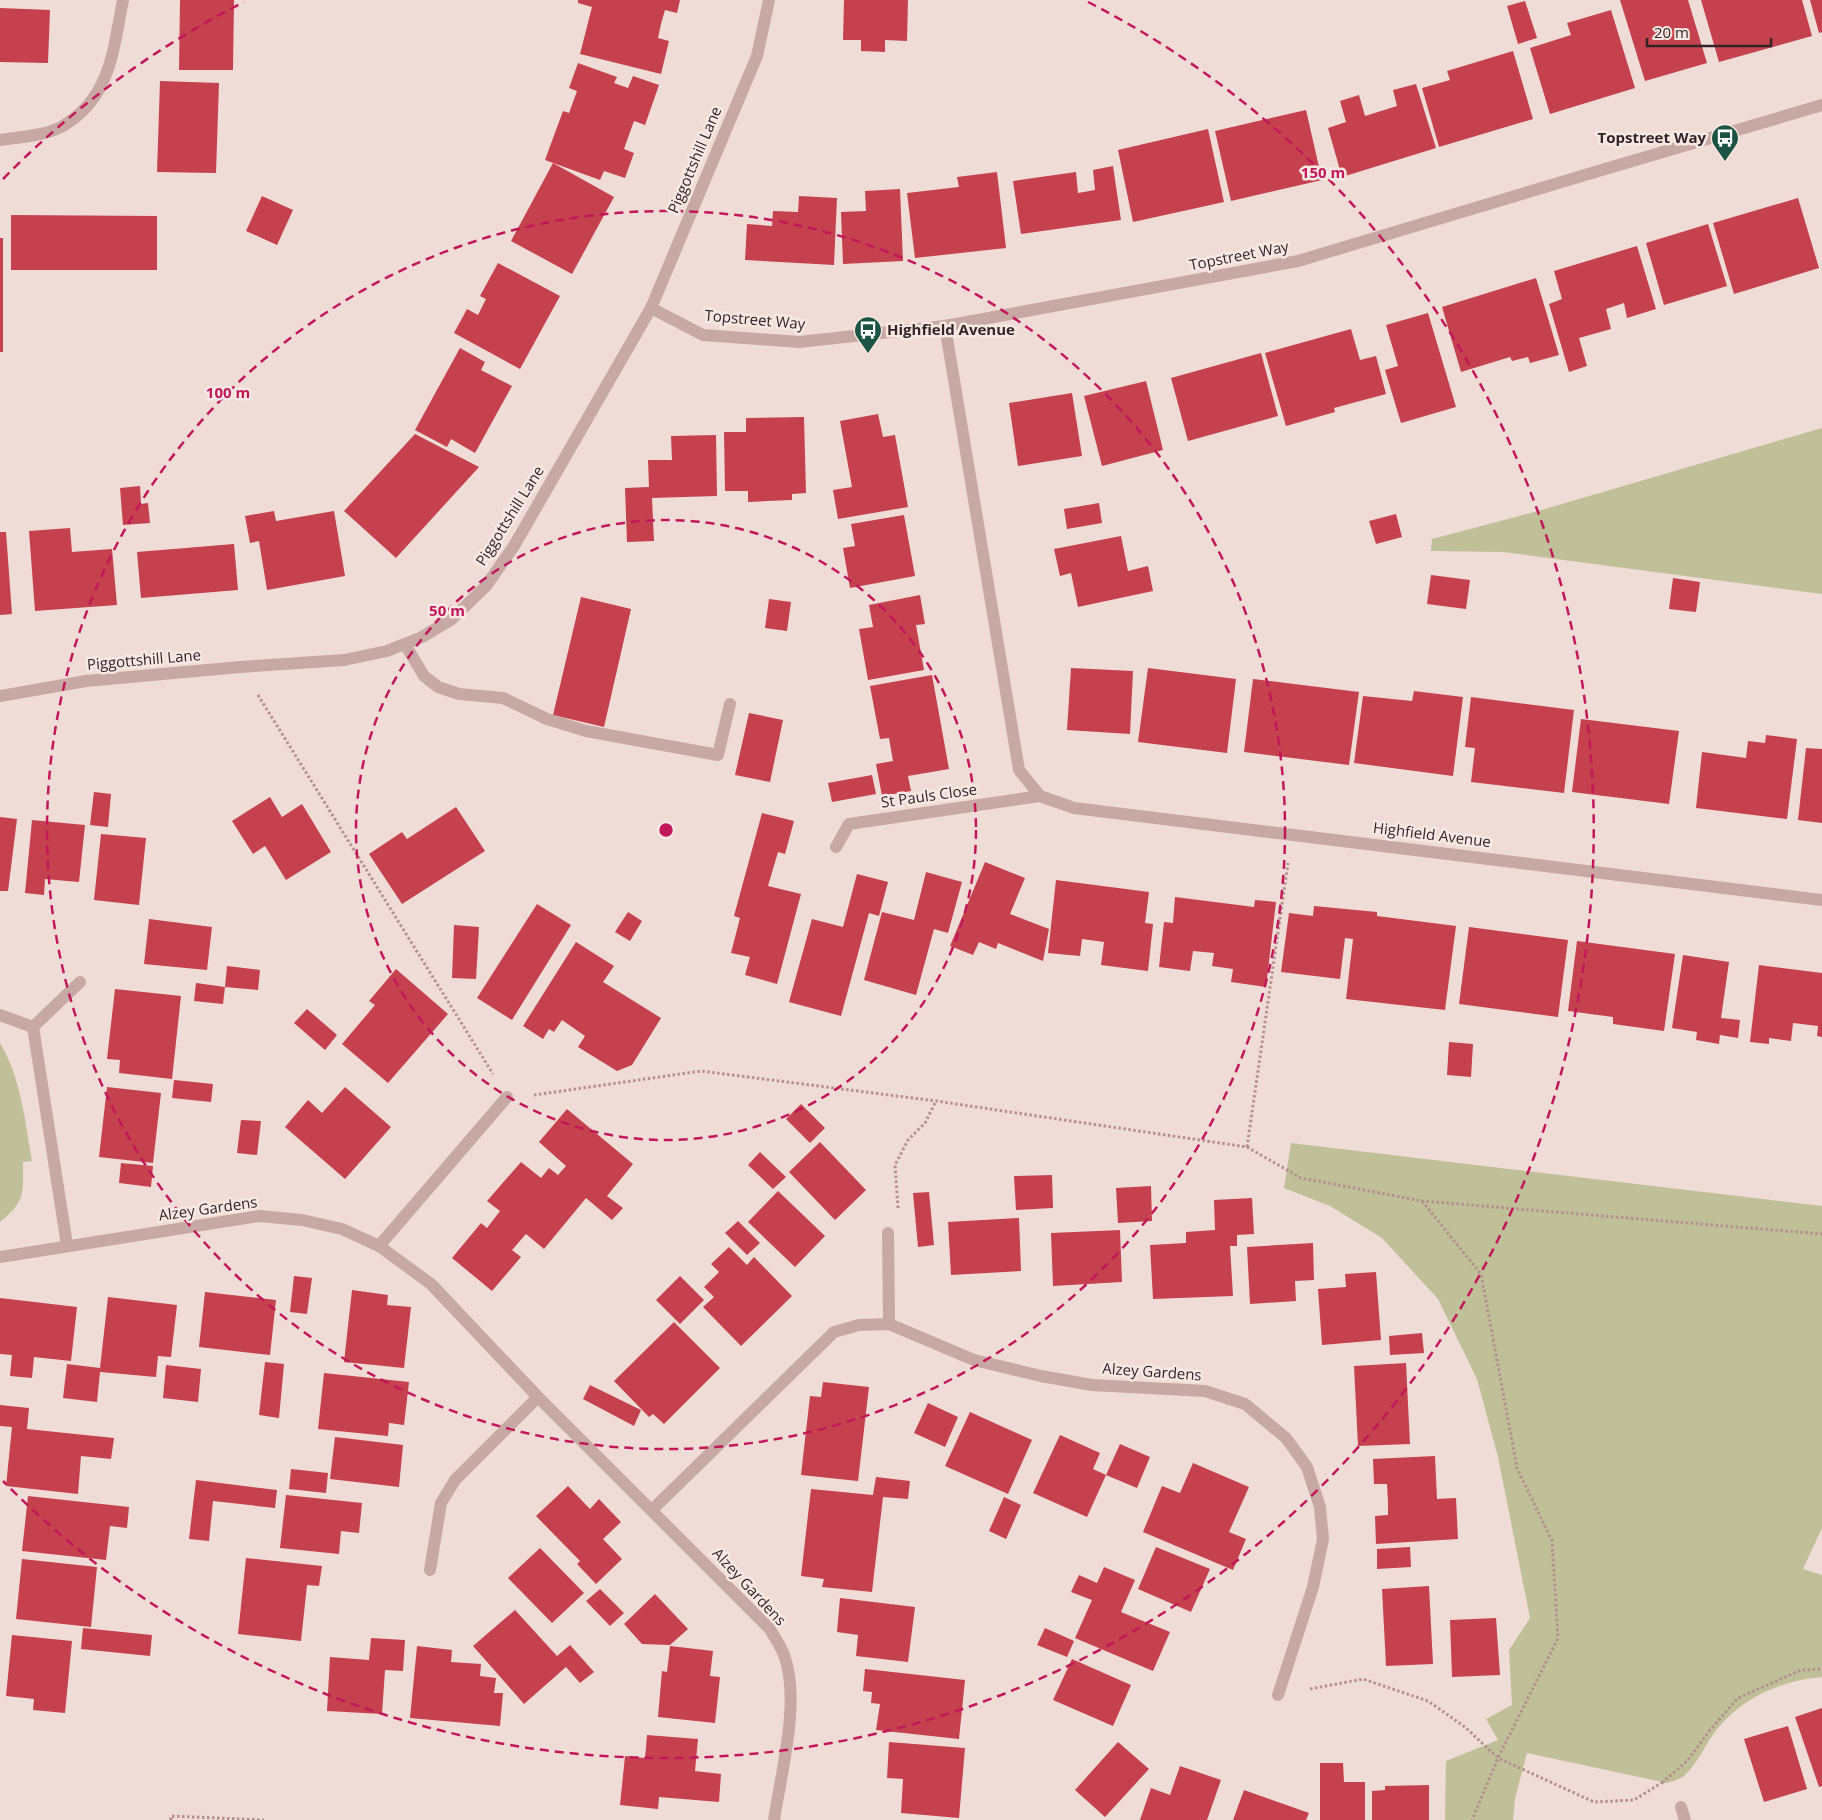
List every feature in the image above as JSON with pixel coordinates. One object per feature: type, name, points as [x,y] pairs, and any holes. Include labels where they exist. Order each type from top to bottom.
[{"type":"street","points":[[0,140],[32,136],[60,128],[78,115],[98,95],[109,68],[123,0]]},
{"type":"street","name":"Piggottshill Lane","points":[[0,696],[86,681],[344,660],[387,651],[422,637],[452,619],[486,586],[514,546],[651,308],[757,56],[769,0]]},
{"type":"street","name":"Topstreet Way","points":[[651,308],[703,335],[799,342],[945,326],[1298,261],[1822,105]]},
{"type":"street","points":[[945,326],[1019,770],[1040,796]]},
{"type":"street","points":[[405,644],[424,676],[438,687],[459,694],[503,698],[547,719],[586,731],[718,755],[730,704]]},
{"type":"street","name":"Highfield Avenue","points":[[1040,796],[1074,808],[1822,900]]},
{"type":"street","name":"St Pauls Close","points":[[836,847],[849,824],[1040,796]]},
{"type":"street","points":[[33,1027],[80,982]]},
{"type":"street","points":[[0,1014],[33,1027]]},
{"type":"street","points":[[33,1027],[67,1245]]},
{"type":"street","points":[[379,1246],[507,1097]]},
{"type":"street","name":"Alzey Gardens","points":[[0,1257],[259,1216],[302,1220],[334,1227],[379,1246],[431,1284],[538,1397],[769,1628],[784,1654],[790,1678],[791,1711],[774,1820]]},
{"type":"street","points":[[888,1233],[889,1324]]},
{"type":"street","name":"Alzey Gardens","points":[[652,1510],[834,1332],[859,1325],[889,1324],[974,1360],[1041,1376],[1092,1385],[1205,1391],[1245,1404],[1286,1438],[1307,1467],[1320,1507],[1323,1539],[1313,1587],[1278,1695]]},
{"type":"street","points":[[430,1570],[441,1503],[455,1480],[538,1397]]},
{"type":"path","points":[[240,667],[507,1097],[701,1071],[936,1101],[1247,1147],[1301,1178],[1422,1201],[1822,1234]]},
{"type":"path","points":[[1247,1147],[1292,834]]},
{"type":"path","points":[[888,1233],[900,1220],[895,1165],[908,1140],[925,1122],[936,1101]]},
{"type":"path","points":[[1422,1201],[1481,1274],[1516,1468],[1552,1541],[1558,1638],[1498,1758],[1472,1820]]},
{"type":"path","points":[[1278,1695],[1363,1679],[1428,1701],[1465,1726],[1498,1758],[1594,1802],[1634,1800],[1663,1782],[1688,1760],[1710,1730],[1738,1698],[1801,1670],[1822,1669]]},
{"type":"path","points":[[1663,1782],[1683,1814]]},
{"type":"path","points":[[171,1820],[171,1816],[264,1820]]},
{"type":"green space","points":[[1822,428],[1822,594],[1503,552],[1431,551],[1432,539],[1531,513]]},
{"type":"green space","points":[[0,1043],[18,1085],[32,1161],[23,1162],[23,1189],[19,1202],[0,1222]]},
{"type":"green space","points":[[1291,1143],[1822,1206],[1822,1528],[1803,1569],[1822,1575],[1822,1677],[1779,1686],[1740,1707],[1718,1728],[1690,1770],[1677,1780],[1667,1783],[1527,1753],[1515,1798],[1513,1820],[1445,1820],[1446,1761],[1498,1740],[1486,1719],[1512,1705],[1509,1650],[1530,1618],[1498,1457],[1477,1379],[1438,1299],[1382,1238],[1330,1206],[1284,1188]]},
{"type":"building","points":[[180,0],[234,0],[233,70],[179,70]]},
{"type":"building","points":[[578,0],[680,0],[677,13],[665,10],[661,24],[658,38],[669,41],[661,74],[580,54],[592,7],[578,3]]},
{"type":"building","points":[[844,0],[908,0],[907,41],[885,40],[885,52],[861,51],[861,40],[843,40]]},
{"type":"building","points":[[1620,0],[1688,0],[1707,63],[1645,81]]},
{"type":"building","points":[[1701,0],[1802,0],[1812,36],[1719,62]]},
{"type":"building","points":[[1810,0],[1822,0],[1822,32],[1819,33]]},
{"type":"building","points":[[1525,1],[1537,38],[1518,44],[1507,6]]},
{"type":"building","points":[[0,8],[50,10],[48,63],[0,62]]},
{"type":"building","points":[[1611,10],[1635,88],[1550,114],[1530,48],[1571,35],[1567,23]]},
{"type":"building","points":[[1513,51],[1533,119],[1439,147],[1422,88],[1450,80],[1447,71]]},
{"type":"building","points":[[578,63],[617,77],[614,83],[628,88],[633,76],[659,85],[645,125],[634,121],[624,149],[634,153],[625,178],[604,171],[600,180],[545,160],[563,111],[569,113],[577,91],[569,88]]},
{"type":"building","points":[[160,81],[219,83],[216,173],[157,172]]},
{"type":"building","points":[[1416,84],[1436,148],[1342,177],[1328,128],[1346,122],[1340,101],[1359,95],[1365,116],[1397,106],[1393,90]]},
{"type":"building","points":[[1306,110],[1322,180],[1231,201],[1215,131]]},
{"type":"building","points":[[1208,129],[1224,202],[1133,222],[1118,150]]},
{"type":"building","points":[[553,163],[614,197],[572,274],[511,241]]},
{"type":"building","points":[[1113,166],[1121,220],[1021,234],[1013,181],[1076,172],[1078,193],[1095,190],[1093,170]]},
{"type":"building","points":[[997,172],[1006,248],[915,258],[907,193],[959,187],[957,177]]},
{"type":"building","points":[[900,189],[903,261],[843,264],[841,212],[866,211],[865,191]]},
{"type":"building","points":[[262,196],[293,210],[277,245],[246,231]]},
{"type":"building","points":[[799,196],[837,198],[834,265],[745,260],[747,224],[772,226],[773,211],[798,212]]},
{"type":"building","points":[[1798,198],[1819,268],[1734,294],[1713,223]]},
{"type":"building","points":[[11,215],[157,216],[157,270],[11,270]]},
{"type":"building","points":[[1708,224],[1727,286],[1664,305],[1646,243]]},
{"type":"building","points":[[0,238],[3,238],[3,352],[0,352]]},
{"type":"building","points":[[1637,246],[1656,309],[1627,318],[1624,303],[1606,309],[1611,329],[1579,338],[1587,366],[1569,372],[1549,304],[1562,299],[1554,271]]},
{"type":"building","points":[[498,263],[560,296],[520,369],[454,333],[467,309],[478,315],[486,299],[480,296]]},
{"type":"building","points":[[1536,278],[1559,355],[1530,363],[1528,357],[1512,361],[1510,357],[1461,372],[1442,307]]},
{"type":"building","points":[[1428,313],[1456,407],[1401,423],[1385,370],[1398,366],[1386,325]]},
{"type":"building","points":[[1351,329],[1360,360],[1376,356],[1386,394],[1334,408],[1335,412],[1286,426],[1265,353]]},
{"type":"building","points":[[460,348],[485,362],[481,370],[512,386],[475,453],[451,439],[447,447],[415,430]]},
{"type":"building","points":[[1261,353],[1278,416],[1188,441],[1171,378]]},
{"type":"building","points":[[1146,381],[1163,450],[1102,466],[1084,396]]},
{"type":"building","points":[[1072,393],[1082,456],[1018,466],[1009,403]]},
{"type":"building","points":[[878,414],[883,437],[895,435],[908,507],[838,519],[833,490],[852,487],[840,421]]},
{"type":"building","points":[[804,417],[806,493],[792,494],[792,500],[748,502],[748,491],[725,491],[724,432],[746,432],[746,418]]},
{"type":"building","points":[[415,434],[479,467],[396,558],[344,511]]},
{"type":"building","points":[[716,435],[717,496],[652,498],[654,541],[627,542],[625,488],[649,487],[648,460],[672,460],[671,436]]},
{"type":"building","points":[[140,486],[141,504],[148,503],[150,523],[123,525],[120,488]]},
{"type":"building","points":[[1099,503],[1102,523],[1067,529],[1064,509]]},
{"type":"building","points":[[274,511],[276,521],[334,511],[345,576],[267,590],[259,541],[250,543],[245,516]]},
{"type":"building","points":[[1396,514],[1402,537],[1376,544],[1369,521]]},
{"type":"building","points":[[904,515],[915,576],[850,588],[843,548],[855,546],[851,524]]},
{"type":"building","points":[[70,528],[72,552],[112,549],[117,605],[35,611],[29,531]]},
{"type":"building","points":[[0,532],[6,532],[12,614],[0,615]]},
{"type":"building","points":[[1121,536],[1128,571],[1148,566],[1153,591],[1078,607],[1071,573],[1060,576],[1054,549]]},
{"type":"building","points":[[234,544],[238,590],[141,598],[137,552]]},
{"type":"building","points":[[1431,575],[1470,580],[1466,609],[1427,604]]},
{"type":"building","points":[[1673,578],[1700,582],[1696,612],[1669,609]]},
{"type":"building","points":[[920,595],[925,624],[916,625],[924,670],[868,680],[859,629],[873,627],[869,605]]},
{"type":"building","points":[[581,597],[631,609],[604,727],[553,715]]},
{"type":"building","points":[[769,599],[791,602],[787,631],[765,628]]},
{"type":"building","points":[[1071,668],[1133,671],[1130,734],[1067,730]]},
{"type":"building","points":[[1148,668],[1236,679],[1227,753],[1138,742]]},
{"type":"building","points":[[932,675],[949,769],[908,776],[911,791],[882,796],[876,764],[893,761],[889,738],[880,739],[870,686]]},
{"type":"building","points":[[1253,679],[1359,692],[1349,765],[1244,752]]},
{"type":"building","points":[[1414,691],[1463,697],[1453,776],[1354,763],[1363,696],[1412,701]]},
{"type":"building","points":[[1471,697],[1574,710],[1564,793],[1471,782],[1475,748],[1465,747]]},
{"type":"building","points":[[749,713],[783,720],[770,782],[735,775]]},
{"type":"building","points":[[1581,719],[1679,731],[1669,804],[1572,792]]},
{"type":"building","points":[[1766,735],[1797,739],[1787,819],[1696,808],[1702,752],[1746,758],[1748,741],[1765,743]]},
{"type":"building","points":[[1806,748],[1822,749],[1822,823],[1798,820]]},
{"type":"building","points":[[872,775],[876,794],[832,802],[828,783]]},
{"type":"building","points":[[94,792],[111,794],[108,827],[90,825]]},
{"type":"building","points":[[270,797],[282,817],[302,804],[331,852],[286,880],[265,846],[253,854],[232,821]]},
{"type":"building","points":[[456,807],[485,851],[402,904],[369,854],[402,832],[407,839]]},
{"type":"building","points":[[762,813],[794,821],[785,854],[778,852],[768,886],[801,894],[777,984],[745,975],[750,957],[731,953],[740,918],[734,916]]},
{"type":"building","points":[[0,817],[17,819],[8,891],[0,891]]},
{"type":"building","points":[[32,820],[85,825],[79,882],[45,879],[44,895],[25,893]]},
{"type":"building","points":[[101,834],[146,838],[139,905],[94,900]]},
{"type":"building","points":[[985,862],[1025,878],[1010,914],[1049,929],[1043,961],[998,943],[996,949],[979,942],[973,955],[950,946]]},
{"type":"building","points":[[926,872],[962,882],[948,933],[934,929],[916,995],[864,980],[882,912],[914,920]]},
{"type":"building","points":[[857,874],[888,882],[879,916],[869,913],[841,1016],[789,1002],[812,919],[843,927]]},
{"type":"building","points":[[1056,880],[1149,892],[1145,923],[1153,924],[1148,971],[1101,965],[1104,942],[1082,939],[1080,956],[1048,953]]},
{"type":"building","points":[[1175,897],[1254,907],[1255,900],[1276,902],[1266,987],[1231,982],[1233,969],[1212,966],[1214,953],[1193,951],[1190,971],[1159,967],[1164,922],[1173,923]]},
{"type":"building","points":[[537,904],[571,925],[512,1020],[477,998]]},
{"type":"building","points":[[1314,906],[1377,912],[1377,916],[1456,926],[1445,1010],[1346,999],[1353,939],[1345,938],[1340,979],[1281,972],[1289,913],[1313,916]]},
{"type":"building","points":[[628,912],[642,921],[630,941],[615,932]]},
{"type":"building","points":[[149,919],[212,927],[207,970],[144,964]]},
{"type":"building","points":[[454,925],[479,927],[476,979],[452,978]]},
{"type":"building","points":[[1469,927],[1568,940],[1558,1017],[1459,1004]]},
{"type":"building","points":[[1577,941],[1675,954],[1664,1031],[1613,1024],[1613,1017],[1568,1011]]},
{"type":"building","points":[[576,942],[614,966],[603,982],[661,1018],[632,1065],[617,1071],[578,1047],[585,1036],[562,1020],[554,1032],[549,1029],[543,1039],[523,1026]]},
{"type":"building","points":[[1683,955],[1729,962],[1721,1018],[1740,1020],[1738,1038],[1720,1035],[1719,1044],[1696,1040],[1697,1032],[1672,1028]]},
{"type":"building","points":[[1759,965],[1822,973],[1822,1037],[1817,1036],[1818,1026],[1793,1023],[1791,1041],[1769,1038],[1769,1044],[1750,1042]]},
{"type":"building","points":[[227,966],[260,970],[258,990],[225,987]]},
{"type":"building","points":[[396,969],[448,1014],[388,1083],[342,1044],[375,1005],[369,1001]]},
{"type":"building","points":[[196,983],[225,987],[223,1004],[194,1001]]},
{"type":"building","points":[[115,989],[181,996],[172,1079],[119,1073],[120,1060],[107,1059]]},
{"type":"building","points":[[307,1009],[337,1035],[325,1050],[294,1023]]},
{"type":"building","points":[[1449,1042],[1473,1044],[1471,1077],[1447,1075]]},
{"type":"building","points":[[174,1080],[213,1084],[211,1102],[172,1098]]},
{"type":"building","points":[[107,1087],[161,1093],[153,1163],[99,1157]]},
{"type":"building","points":[[345,1087],[391,1127],[345,1179],[285,1127],[308,1100],[322,1113]]},
{"type":"building","points":[[801,1104],[825,1128],[810,1143],[786,1119]]},
{"type":"building","points":[[567,1109],[633,1164],[607,1196],[623,1208],[612,1220],[586,1198],[544,1249],[526,1234],[512,1250],[521,1257],[492,1291],[452,1258],[481,1223],[487,1228],[500,1211],[487,1201],[521,1162],[541,1178],[549,1168],[558,1175],[566,1166],[539,1142]]},
{"type":"building","points":[[241,1120],[261,1121],[257,1155],[237,1153]]},
{"type":"building","points":[[820,1142],[866,1190],[835,1220],[789,1172]]},
{"type":"building","points":[[760,1152],[786,1177],[773,1189],[748,1165]]},
{"type":"building","points":[[121,1163],[153,1166],[151,1187],[119,1183]]},
{"type":"building","points":[[1052,1175],[1053,1208],[1016,1210],[1014,1176]]},
{"type":"building","points":[[1151,1186],[1152,1221],[1118,1223],[1116,1188]]},
{"type":"building","points":[[778,1191],[825,1236],[795,1267],[748,1222]]},
{"type":"building","points":[[929,1192],[934,1245],[918,1247],[913,1193]]},
{"type":"building","points":[[1252,1198],[1254,1234],[1237,1235],[1237,1246],[1230,1246],[1233,1296],[1153,1299],[1150,1245],[1186,1243],[1186,1232],[1215,1230],[1214,1200]]},
{"type":"building","points":[[1019,1218],[1021,1271],[951,1275],[948,1222]]},
{"type":"building","points":[[738,1221],[760,1243],[747,1255],[725,1233]]},
{"type":"building","points":[[1120,1230],[1122,1282],[1053,1286],[1051,1233]]},
{"type":"building","points":[[1313,1243],[1314,1280],[1295,1281],[1296,1301],[1250,1304],[1247,1247]]},
{"type":"building","points":[[729,1247],[747,1265],[754,1257],[792,1296],[741,1346],[703,1307],[714,1297],[704,1287],[719,1272],[711,1264]]},
{"type":"building","points":[[1376,1272],[1381,1340],[1322,1345],[1318,1289],[1346,1287],[1345,1274]]},
{"type":"building","points":[[294,1276],[312,1278],[307,1314],[290,1312]]},
{"type":"building","points":[[680,1276],[704,1300],[680,1324],[656,1300]]},
{"type":"building","points":[[352,1290],[388,1295],[387,1305],[411,1307],[404,1368],[344,1362]]},
{"type":"building","points":[[205,1292],[276,1300],[270,1355],[199,1347]]},
{"type":"building","points":[[108,1297],[177,1305],[171,1357],[158,1356],[156,1377],[100,1372],[97,1402],[63,1398],[67,1364],[100,1368]]},
{"type":"building","points":[[0,1298],[77,1307],[71,1361],[34,1357],[32,1378],[10,1376],[12,1355],[0,1354]]},
{"type":"building","points":[[674,1322],[720,1368],[664,1424],[653,1414],[649,1417],[614,1381]]},
{"type":"building","points":[[1422,1333],[1424,1353],[1390,1355],[1389,1336]]},
{"type":"building","points":[[265,1362],[284,1364],[279,1418],[259,1415]]},
{"type":"building","points":[[1406,1363],[1410,1444],[1358,1446],[1354,1366]]},
{"type":"building","points":[[166,1365],[201,1369],[198,1402],[163,1398]]},
{"type":"building","points":[[324,1373],[409,1382],[404,1425],[389,1423],[388,1436],[318,1429]]},
{"type":"building","points":[[823,1382],[869,1387],[858,1481],[801,1475],[810,1396],[821,1397]]},
{"type":"building","points":[[590,1385],[641,1410],[634,1426],[583,1399]]},
{"type":"building","points":[[928,1403],[958,1417],[945,1447],[914,1433]]},
{"type":"building","points":[[0,1405],[29,1408],[27,1429],[114,1438],[111,1459],[81,1456],[78,1494],[6,1486],[12,1427],[0,1426]]},
{"type":"building","points":[[970,1412],[1032,1440],[1008,1494],[945,1466]]},
{"type":"building","points":[[1060,1435],[1100,1453],[1093,1469],[1106,1475],[1087,1517],[1033,1493]]},
{"type":"building","points":[[335,1437],[403,1445],[399,1487],[330,1479]]},
{"type":"building","points":[[1120,1444],[1150,1457],[1137,1488],[1106,1475]]},
{"type":"building","points":[[1435,1456],[1437,1499],[1456,1498],[1458,1539],[1376,1544],[1375,1516],[1388,1515],[1388,1502],[1387,1484],[1374,1484],[1373,1459]]},
{"type":"building","points":[[1193,1463],[1249,1487],[1229,1532],[1246,1539],[1233,1570],[1143,1532],[1162,1486],[1180,1493]]},
{"type":"building","points":[[291,1469],[328,1473],[326,1493],[289,1489]]},
{"type":"building","points":[[876,1477],[910,1481],[908,1499],[883,1497],[872,1592],[822,1587],[824,1579],[801,1576],[811,1489],[873,1495]]},
{"type":"building","points":[[196,1480],[277,1490],[275,1508],[213,1501],[209,1541],[189,1539]]},
{"type":"building","points":[[568,1486],[590,1509],[599,1499],[621,1522],[603,1539],[622,1559],[596,1584],[577,1564],[580,1561],[536,1516]]},
{"type":"building","points":[[286,1495],[362,1503],[359,1533],[341,1531],[339,1554],[280,1548]]},
{"type":"building","points":[[28,1496],[129,1507],[127,1528],[110,1526],[106,1560],[22,1551]]},
{"type":"building","points":[[1004,1497],[1021,1505],[1006,1539],[989,1531]]},
{"type":"building","points":[[1156,1547],[1210,1569],[1191,1612],[1138,1589]]},
{"type":"building","points":[[1410,1547],[1411,1567],[1377,1569],[1377,1549]]},
{"type":"building","points":[[540,1548],[584,1593],[552,1623],[508,1578]]},
{"type":"building","points":[[246,1558],[322,1566],[319,1586],[307,1585],[301,1641],[238,1634]]},
{"type":"building","points":[[22,1559],[97,1567],[91,1627],[16,1619]]},
{"type":"building","points":[[1104,1567],[1135,1580],[1121,1612],[1170,1632],[1153,1671],[1075,1638],[1092,1600],[1071,1592],[1079,1575],[1097,1583]]},
{"type":"building","points":[[1429,1586],[1433,1664],[1386,1666],[1382,1589]]},
{"type":"building","points":[[600,1589],[624,1613],[610,1626],[586,1601]]},
{"type":"building","points":[[655,1594],[688,1629],[670,1645],[642,1644],[624,1624]]},
{"type":"building","points":[[840,1598],[915,1607],[908,1662],[856,1656],[858,1635],[837,1632]]},
{"type":"building","points":[[515,1610],[557,1656],[570,1645],[594,1672],[580,1683],[566,1667],[524,1704],[473,1646]]},
{"type":"building","points":[[1496,1618],[1500,1675],[1452,1677],[1450,1620]]},
{"type":"building","points":[[83,1628],[152,1635],[150,1656],[81,1649]]},
{"type":"building","points":[[1045,1628],[1074,1641],[1067,1657],[1037,1645]]},
{"type":"building","points":[[12,1635],[72,1641],[65,1713],[33,1710],[34,1699],[6,1696]]},
{"type":"building","points":[[371,1638],[405,1640],[403,1671],[385,1670],[382,1714],[327,1711],[330,1657],[369,1660]]},
{"type":"building","points":[[417,1646],[452,1650],[451,1662],[481,1664],[480,1676],[496,1678],[494,1693],[503,1693],[500,1726],[410,1718]]},
{"type":"building","points":[[670,1646],[713,1651],[710,1676],[720,1677],[715,1723],[658,1717],[662,1671],[667,1672]]},
{"type":"building","points":[[1072,1659],[1131,1685],[1113,1726],[1053,1700]]},
{"type":"building","points":[[865,1669],[965,1680],[959,1739],[876,1730],[880,1704],[871,1703],[872,1692],[863,1691]]},
{"type":"building","points":[[1822,1708],[1822,1786],[1819,1787],[1795,1717]]},
{"type":"building","points":[[1788,1726],[1807,1789],[1764,1802],[1744,1739]]},
{"type":"building","points":[[647,1735],[698,1739],[695,1771],[721,1774],[719,1802],[659,1797],[658,1809],[620,1805],[625,1756],[645,1758]]},
{"type":"building","points":[[889,1742],[965,1748],[959,1818],[901,1813],[903,1779],[887,1778]]},
{"type":"building","points":[[1118,1742],[1149,1769],[1105,1817],[1075,1790]]},
{"type":"building","points":[[1320,1763],[1343,1763],[1344,1782],[1365,1782],[1365,1820],[1320,1820]]},
{"type":"building","points":[[1180,1766],[1221,1780],[1207,1820],[1140,1820],[1151,1788],[1170,1795]]},
{"type":"building","points":[[1429,1785],[1429,1820],[1372,1820],[1372,1791],[1385,1790],[1385,1786]]},
{"type":"building","points":[[1244,1790],[1309,1813],[1306,1820],[1233,1820]]},
{"type":"place","name":"Topstreet Way","points":[[1725,162]]},
{"type":"place","name":"Highfield Avenue","points":[[868,354]]}]
